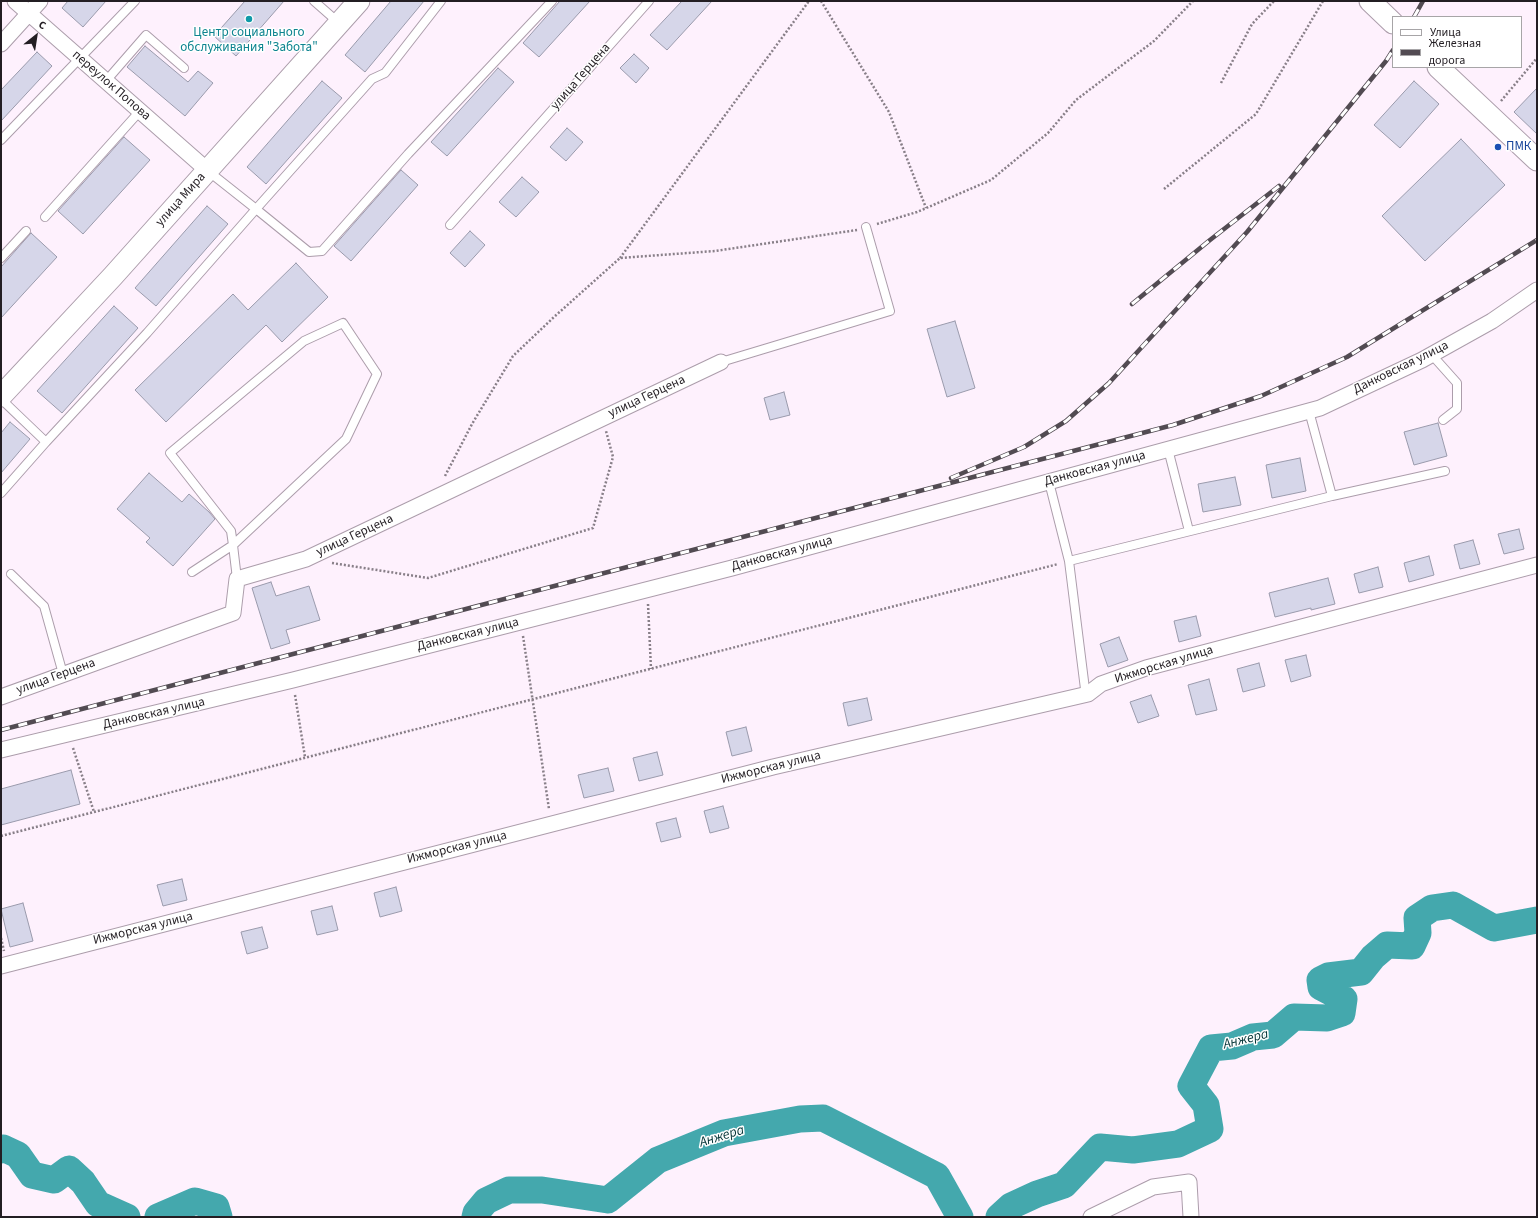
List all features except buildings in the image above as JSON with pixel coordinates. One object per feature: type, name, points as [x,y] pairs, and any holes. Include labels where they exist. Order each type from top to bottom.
[{"type":"main road","name":"улица Мира","points":[[1,398],[108,282],[359,1]]},
{"type":"main road","points":[[1370,1],[1392,23]]},
{"type":"main road","points":[[1439,68],[1537,160]]},
{"type":"street","name":"переулок Попова","points":[[16,1],[207,170]]},
{"type":"street","points":[[1,44],[40,1]]},
{"type":"street","name":"Данковская улица","points":[[1,750],[292,680],[648,590],[1309,411],[1327,405],[1432,355],[1492,320],[1537,290]]},
{"type":"street","name":"улица Герцена","points":[[1,696],[233,613],[237,579],[306,559],[721,362]]},
{"type":"street","name":"Ижморская улица","points":[[1,966],[773,767],[1086,697],[1100,684],[1146,668],[1537,565]]},
{"type":"street","points":[[1090,1217],[1153,1187],[1189,1182],[1191,1217]]},
{"type":"lane","points":[[1,140],[135,1]]},
{"type":"lane","points":[[314,1],[339,23]]},
{"type":"lane","points":[[1,493],[46,442],[147,334],[372,79],[385,73],[441,1]]},
{"type":"lane","points":[[207,170],[309,252],[322,251],[408,154],[552,1]]},
{"type":"lane","name":"улица Герцена","points":[[450,225],[648,1]]},
{"type":"lane","points":[[106,81],[146,35],[184,68]]},
{"type":"lane","points":[[45,217],[140,111]]},
{"type":"lane","points":[[721,362],[890,311],[866,227]]},
{"type":"lane","points":[[1,258],[26,232]]},
{"type":"lane","points":[[192,572],[233,545],[346,439],[377,374],[343,323],[304,341],[170,453],[231,531],[233,545],[237,579]]},
{"type":"lane","points":[[1432,355],[1457,383],[1457,409],[1443,420]]},
{"type":"lane","points":[[1,398],[46,442]]},
{"type":"lane","points":[[1309,411],[1332,496]]},
{"type":"lane","points":[[1168,449],[1189,531]]},
{"type":"lane","points":[[1069,561],[1332,496],[1445,471]]},
{"type":"lane","points":[[1049,482],[1069,561],[1086,697]]},
{"type":"lane","points":[[11,574],[44,606],[63,674]]},
{"type":"path","points":[[433,499],[472,424],[513,356],[620,258],[809,1]]},
{"type":"path","points":[[821,1],[889,112],[926,208]]},
{"type":"path","points":[[620,258],[715,252],[851,232],[926,208],[991,180],[1048,133],[1076,100],[1154,41],[1193,1]]},
{"type":"path","points":[[1221,83],[1252,24],[1274,1]]},
{"type":"path","points":[[1164,189],[1256,114],[1323,1]]},
{"type":"path","points":[[1489,116],[1537,58]]},
{"type":"path","points":[[306,559],[428,578],[593,528],[613,457],[603,418]]},
{"type":"path","points":[[1,836],[1069,561]]},
{"type":"path","points":[[648,590],[651,668]]},
{"type":"path","points":[[521,622],[551,824]]},
{"type":"path","points":[[292,680],[305,757]]},
{"type":"path","points":[[68,734],[94,812]]},
{"type":"waterway","name":"Анжера","points":[[999,1217],[1011,1206],[1037,1194],[1064,1185],[1100,1147],[1133,1150],[1178,1144],[1210,1129],[1206,1105],[1191,1086],[1211,1048],[1232,1046],[1253,1037],[1273,1035],[1294,1017],[1327,1018],[1342,1013],[1344,999],[1321,987],[1320,980],[1328,976],[1361,972],[1373,957],[1387,945],[1412,946],[1418,933],[1417,918],[1432,908],[1453,905],[1494,928],[1537,920]]},
{"type":"waterway","name":"Анжера","points":[[475,1217],[476,1213],[486,1201],[509,1190],[542,1190],[608,1200],[658,1160],[724,1133],[800,1119],[823,1118],[937,1176],[960,1217]]},
{"type":"waterway","name":"Анжера","points":[[1,1150],[3,1148],[18,1155],[32,1175],[54,1180],[69,1169],[83,1182],[98,1204],[127,1217]]},
{"type":"waterway","name":"Анжера","points":[[158,1217],[195,1201],[216,1207],[219,1217]]},
{"type":"railway","points":[[1415,16],[1423,1]]},
{"type":"railway","points":[[951,478],[1024,447],[1066,421],[1109,383],[1247,232],[1386,61],[1392,52]]},
{"type":"railway","points":[[1132,304],[1279,186]]},
{"type":"railway","points":[[1,730],[1173,425],[1261,396],[1347,357],[1537,240]]},
{"type":"place","name":"Центр социального обслуживания \"Забота\"","points":[[249,19]]},
{"type":"place","name":"ПМК","points":[[1498,147]]}]
